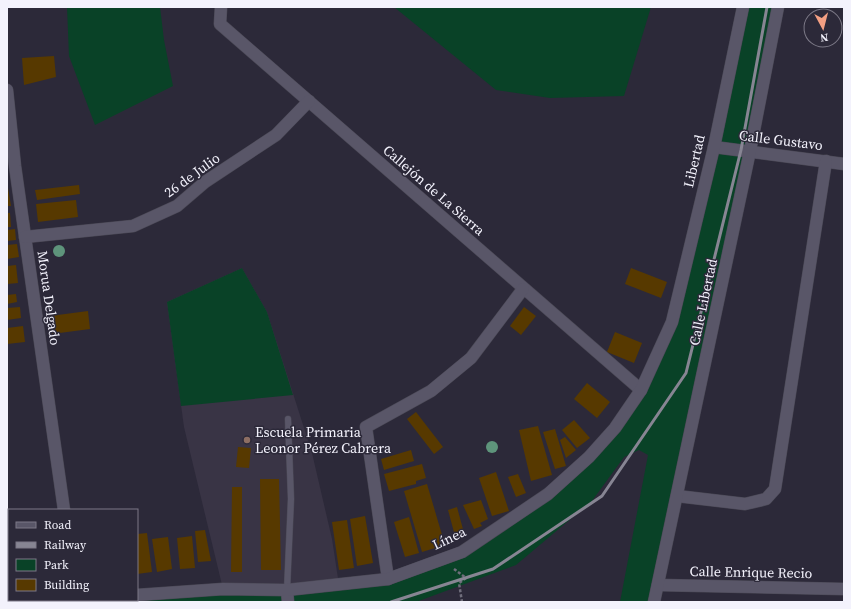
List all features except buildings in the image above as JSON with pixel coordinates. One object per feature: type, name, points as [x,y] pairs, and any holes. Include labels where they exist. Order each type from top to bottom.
[{"type":"street","name":"Callejón de La Sierra","points":[[221,7],[220,24],[641,390]]},
{"type":"street","name":"Libertad","points":[[672,322],[714,147],[743,7]]},
{"type":"street","name":"Calle Libertad","points":[[654,602],[750,151],[778,7]]},
{"type":"street","name":"Morua Delgado","points":[[7,90],[25,237],[64,509]]},
{"type":"street","name":"26 de Julio","points":[[25,237],[133,226],[177,206],[205,182],[276,135],[309,102]]},
{"type":"street","name":"Calle Gustavo","points":[[714,147],[844,164]]},
{"type":"street","points":[[677,496],[745,504],[766,499],[775,489],[826,161]]},
{"type":"street","points":[[388,579],[366,427],[431,392],[471,358],[524,289]]},
{"type":"street","name":"Línea","points":[[138,595],[223,589],[288,596],[388,579],[462,552],[548,494],[589,457],[605,439],[641,390],[672,322]]},
{"type":"street","name":"Calle Enrique Recio","points":[[658,585],[844,589]]},
{"type":"lane","points":[[288,419],[291,499],[288,596]]},
{"type":"path","points":[[441,560],[466,578],[459,583],[462,602]]},
{"type":"shaded area","name":"Escuela Primaria Leonor Pérez Cabrera","points":[[242,268],[267,312],[312,453],[332,539],[339,585],[223,589],[184,427],[167,302]]},
{"type":"green space","points":[[67,7],[160,7],[164,40],[173,86],[95,125],[69,56]]},
{"type":"green space","points":[[394,7],[651,7],[624,96],[550,98],[496,90]]},
{"type":"green space","points":[[743,7],[778,7],[654,602],[620,602],[648,455],[639,450],[624,457],[592,501],[516,565],[416,602],[62,602],[138,601],[388,579],[462,552],[528,509],[615,428],[672,322]]},
{"type":"green space","points":[[242,268],[267,312],[293,395],[181,406],[167,302]]},
{"type":"railway","points":[[391,602],[493,569],[602,496],[686,373],[741,150],[767,7]]},
{"type":"place","name":"Escuela Primaria Leonor Pérez Cabrera","points":[[247,440]]}]
